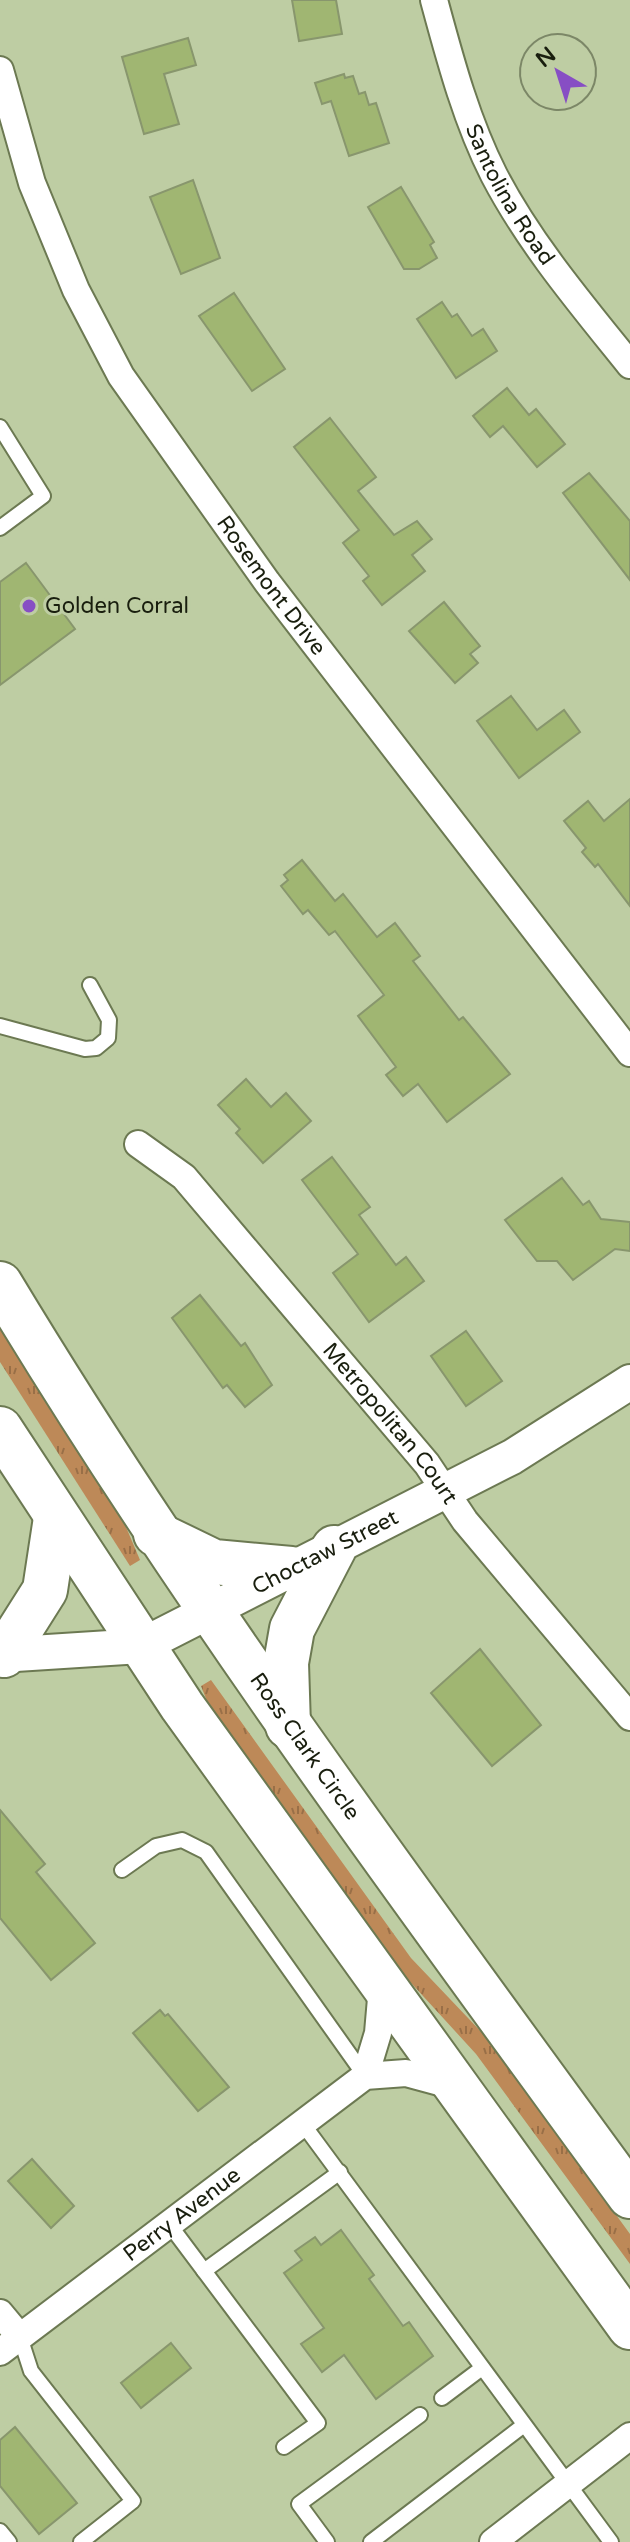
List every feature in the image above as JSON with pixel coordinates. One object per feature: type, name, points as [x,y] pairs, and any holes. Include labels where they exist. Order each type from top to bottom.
[{"type":"highway","name":"Ross Clark Circle","points":[[0,1284],[155,1533],[288,1726],[630,2196]]},
{"type":"highway","points":[[0,1429],[141,1646],[382,1987],[626,2319]]},
{"type":"highway","points":[[2,1655],[45,1590],[56,1518]]},
{"type":"highway","points":[[155,1533],[214,1562],[291,1569]]},
{"type":"highway","points":[[288,1726],[286,1663],[292,1629],[334,1548]]},
{"type":"street","name":"Santolina Road","points":[[434,0],[468,116],[493,173],[554,270],[630,365]]},
{"type":"street","name":"Rosemont Drive","points":[[0,70],[32,183],[76,290],[121,376],[267,582],[630,1053]]},
{"type":"street","name":"Metropolitan Court","points":[[138,1144],[184,1177],[427,1464],[465,1521],[630,1717]]},
{"type":"street","name":"Choctaw Street","points":[[2,1655],[141,1646],[512,1457],[630,1382]]},
{"type":"street","points":[[382,1987],[378,2033],[365,2076],[406,2073],[454,2086]]},
{"type":"street","name":"Perry Avenue","points":[[10,2345],[365,2076]]},
{"type":"street","points":[[0,2313],[10,2345]]},
{"type":"street","points":[[493,2542],[630,2436]]},
{"type":"lane","points":[[0,428],[43,496],[0,528]]},
{"type":"lane","points":[[0,1026],[85,1049],[96,1048],[108,1038],[110,1026],[90,985]]},
{"type":"lane","points":[[122,1870],[156,1846],[182,1840],[206,1852],[365,2076]]},
{"type":"lane","points":[[303,2124],[611,2542]]},
{"type":"lane","points":[[204,2271],[340,2172]]},
{"type":"lane","points":[[169,2224],[318,2423],[284,2447]]},
{"type":"lane","points":[[10,2345],[133,2501],[81,2542]]},
{"type":"lane","points":[[442,2398],[482,2368]]},
{"type":"lane","points":[[327,2542],[299,2504],[420,2415]]},
{"type":"lane","points":[[371,2542],[524,2425]]},
{"type":"lane","points":[[0,2531],[9,2542]]},
{"type":"green space","points":[[0,1328],[126,1527],[140,1560],[130,1566],[0,1362]]},
{"type":"green space","points":[[211,1680],[411,1958],[488,2039],[630,2234],[630,2264],[476,2054],[402,1973],[209,1706],[201,1686]]},
{"type":"building","points":[[292,0],[336,0],[342,34],[299,41]]},
{"type":"building","points":[[188,38],[196,65],[164,74],[179,124],[144,134],[122,57]]},
{"type":"building","points":[[344,74],[345,78],[353,76],[359,94],[365,92],[369,105],[376,103],[389,143],[349,156],[331,101],[322,104],[315,83]]},
{"type":"building","points":[[193,180],[220,258],[181,274],[150,197]]},
{"type":"building","points":[[401,187],[434,242],[430,245],[437,258],[419,269],[404,269],[368,207]]},
{"type":"building","points":[[234,293],[285,369],[252,391],[199,316]]},
{"type":"building","points":[[442,302],[452,317],[457,314],[472,336],[483,329],[497,351],[456,378],[417,319]]},
{"type":"building","points":[[507,388],[529,415],[536,409],[565,444],[537,467],[503,426],[490,437],[473,416]]},
{"type":"building","points":[[330,418],[376,477],[358,491],[394,535],[417,521],[432,539],[412,555],[425,571],[382,605],[363,581],[369,576],[343,543],[359,530],[294,447]]},
{"type":"building","points":[[589,473],[630,521],[630,580],[563,493]]},
{"type":"building","name":"Golden Corral","points":[[26,563],[75,629],[0,685],[0,582]]},
{"type":"building","points":[[444,602],[480,646],[470,654],[478,663],[455,683],[409,631]]},
{"type":"building","points":[[511,696],[537,730],[564,710],[580,732],[519,778],[477,721]]},
{"type":"building","points":[[630,799],[630,906],[598,864],[595,867],[582,852],[586,848],[564,821],[588,801],[604,821]]},
{"type":"building","points":[[302,860],[335,901],[343,894],[377,937],[395,923],[420,956],[413,961],[459,1020],[463,1017],[510,1074],[447,1122],[418,1084],[403,1096],[386,1075],[396,1067],[358,1016],[384,995],[335,931],[329,935],[308,910],[303,914],[281,886],[288,880],[284,875]]},
{"type":"building","points":[[246,1079],[271,1107],[286,1093],[311,1121],[263,1163],[236,1133],[240,1129],[218,1105]]},
{"type":"building","points":[[332,1157],[370,1207],[359,1215],[396,1265],[406,1257],[424,1281],[369,1322],[333,1273],[358,1254],[302,1180]]},
{"type":"building","points":[[562,1178],[583,1205],[589,1201],[601,1219],[630,1222],[630,1251],[615,1249],[573,1280],[557,1261],[537,1261],[505,1220]]},
{"type":"building","points":[[200,1295],[241,1346],[245,1343],[272,1385],[245,1407],[227,1385],[223,1388],[172,1318]]},
{"type":"building","points":[[466,1331],[502,1381],[466,1406],[431,1356]]},
{"type":"building","points":[[480,1649],[541,1725],[492,1766],[431,1693]]},
{"type":"building","points":[[0,1810],[45,1864],[36,1872],[95,1943],[51,1980],[0,1918]]},
{"type":"building","points":[[160,2010],[165,2016],[168,2014],[229,2087],[198,2111],[133,2033]]},
{"type":"building","points":[[32,2159],[74,2206],[51,2228],[8,2181]]},
{"type":"building","points":[[341,2230],[374,2275],[369,2279],[403,2326],[409,2322],[433,2356],[376,2399],[344,2355],[322,2372],[301,2344],[324,2328],[284,2273],[302,2260],[295,2251],[315,2237],[321,2245]]},
{"type":"building","points":[[171,2343],[191,2368],[141,2408],[121,2383]]},
{"type":"building","points":[[15,2427],[77,2503],[39,2534],[0,2486],[0,2440]]},
{"type":"place","name":"Golden Corral","points":[[29,606]]}]
